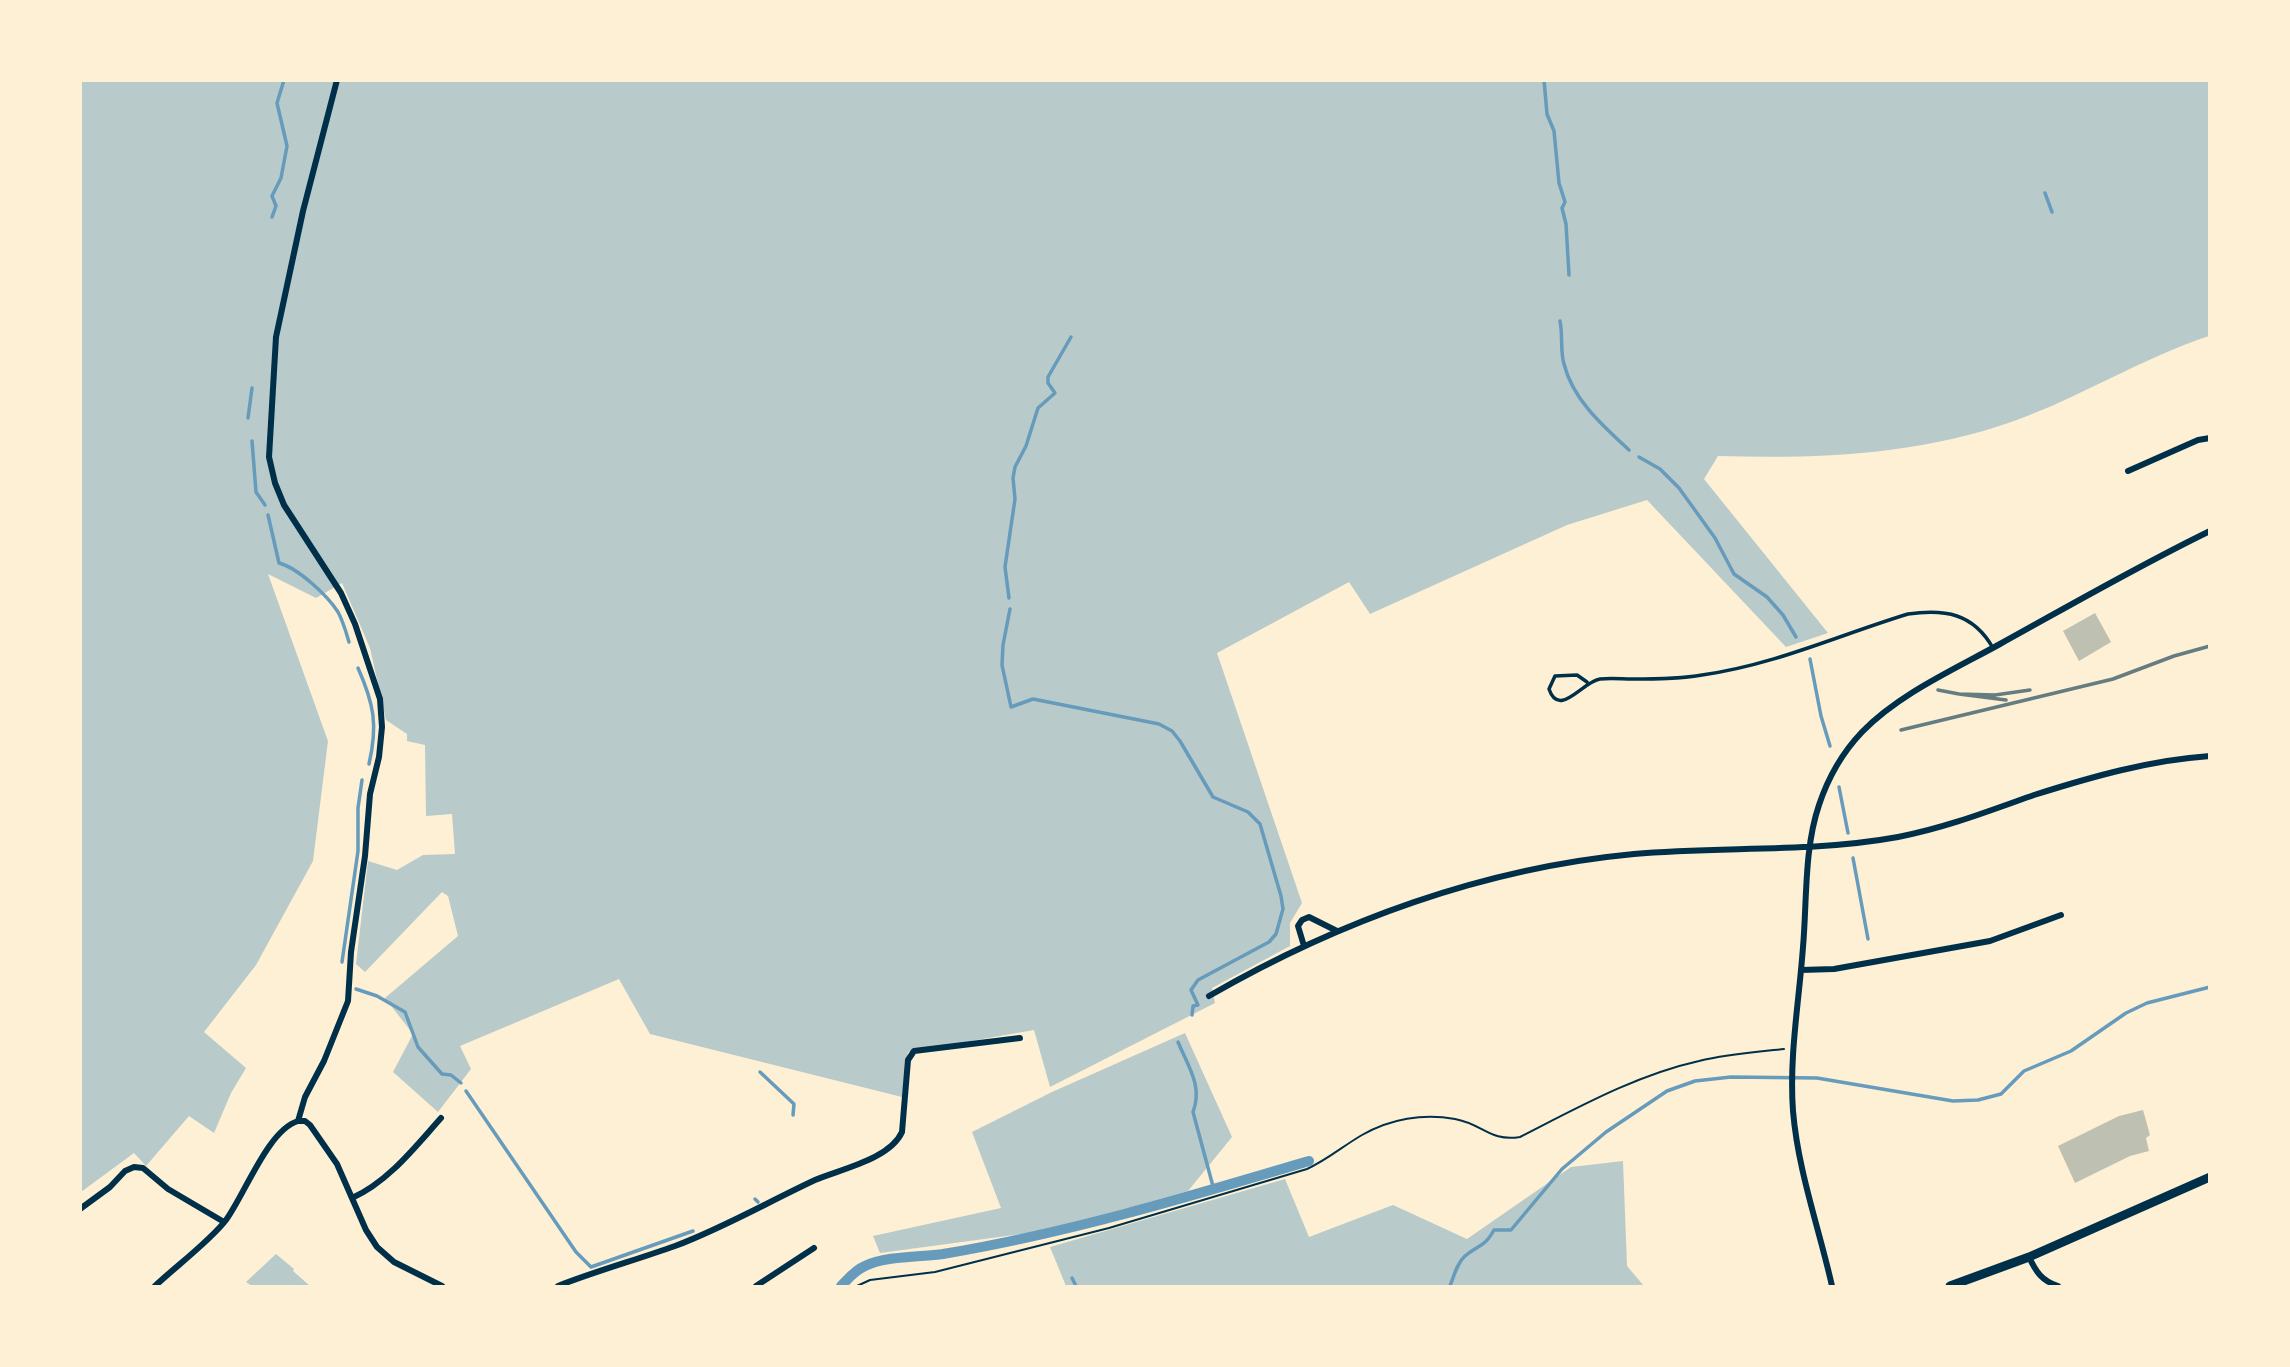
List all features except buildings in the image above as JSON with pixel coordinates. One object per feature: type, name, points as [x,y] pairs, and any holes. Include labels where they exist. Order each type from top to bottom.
[{"type":"main road","points":[[1951,1286],[2029,1257],[2210,1177]]},
{"type":"street","points":[[299,1121],[305,1097],[335,1036],[348,1001],[370,794],[379,757],[383,712],[355,624],[341,593],[285,505],[275,483],[269,457],[276,337],[303,211],[337,80]]},
{"type":"street","points":[[2128,471],[2198,440],[2210,438]]},
{"type":"street","points":[[1832,1286],[1803,1172],[1793,1112],[1793,1047],[1810,848],[1818,808],[1838,763],[1862,732],[1902,701],[1993,648],[2210,531]]},
{"type":"street","points":[[1209,996],[1304,946],[1337,932],[1446,892],[1499,878],[1600,858],[1636,854],[1859,844],[1944,827],[2129,768],[2210,756]]},
{"type":"street","points":[[1801,970],[1834,969],[1990,941],[2062,915]]},
{"type":"street","points":[[1304,946],[1298,926],[1302,920],[1309,917],[1337,932]]},
{"type":"street","points":[[558,1286],[675,1246],[730,1223],[814,1181],[886,1151],[897,1143],[902,1132],[908,1060],[914,1051],[1020,1038]]},
{"type":"street","points":[[352,1198],[363,1194],[384,1178],[441,1118]]},
{"type":"street","points":[[155,1286],[224,1222],[269,1148],[290,1124],[305,1121],[343,1175],[366,1230],[384,1254],[404,1268],[442,1286]]},
{"type":"street","points":[[80,1209],[110,1187],[125,1171],[134,1167],[143,1168],[168,1189],[224,1222]]},
{"type":"street","points":[[756,1286],[814,1248]]},
{"type":"street","points":[[2029,1257],[2036,1272],[2044,1280],[2058,1286]]},
{"type":"lane","points":[[1587,682],[1577,675],[1555,676],[1549,689],[1558,701],[1568,700],[1587,682],[1600,679],[1668,679],[1735,669],[1771,661],[1908,614],[1926,611],[1943,612],[1966,620],[1985,635],[1993,648]]},
{"type":"path","points":[[857,1286],[870,1280],[934,1272],[1070,1238],[1307,1169],[1329,1159],[1361,1135],[1405,1119],[1441,1116],[1464,1121],[1493,1136],[1506,1139],[1520,1137],[1634,1082],[1679,1066],[1700,1060],[1793,1047]]},
{"type":"shaded area","points":[[81,81],[2209,81],[2209,336],[2160,355],[2014,421],[1942,441],[1905,448],[1831,455],[1718,456],[1704,479],[1828,633],[1786,647],[1647,500],[1567,525],[1370,614],[1349,582],[1217,653],[1302,903],[1290,923],[1290,946],[1212,988],[1215,1003],[1050,1087],[1034,1030],[908,1052],[902,1097],[650,1034],[619,979],[460,1046],[471,1069],[438,1112],[393,1072],[413,1034],[385,998],[458,936],[448,896],[442,892],[365,972],[356,964],[368,861],[397,870],[423,855],[455,854],[452,814],[426,816],[425,745],[407,741],[407,734],[386,720],[370,648],[342,583],[316,598],[268,574],[328,741],[313,861],[256,965],[204,1032],[246,1068],[231,1093],[214,1133],[189,1116],[146,1166],[134,1153],[81,1192]]},
{"type":"shaded area","points":[[1185,1033],[1232,1137],[1188,1191],[1051,1230],[880,1253],[873,1236],[1001,1208],[972,1132],[1052,1092]]},
{"type":"shaded area","points":[[1623,1161],[1627,1266],[1644,1286],[1066,1286],[1050,1247],[1285,1179],[1309,1237],[1393,1205],[1467,1239],[1571,1167]]},
{"type":"shaded area","points":[[276,1254],[310,1286],[252,1286],[246,1282]]},
{"type":"waterway","points":[[272,217],[276,206],[272,196],[281,178],[287,146],[277,103],[284,80]]},
{"type":"waterway","points":[[1544,80],[1547,114],[1554,131],[1559,183],[1565,202],[1562,208],[1566,224],[1569,275]]},
{"type":"waterway","points":[[2045,193],[2052,212]]},
{"type":"waterway","points":[[1560,321],[1563,359],[1574,389],[1590,412],[1629,450]]},
{"type":"waterway","points":[[1009,598],[1005,567],[1015,499],[1015,467],[1026,446],[1038,408],[1055,393],[1048,383],[1048,377],[1071,337]]},
{"type":"waterway","points":[[248,418],[252,388]]},
{"type":"waterway","points":[[252,441],[256,492],[265,505]]},
{"type":"waterway","points":[[1639,457],[1660,469],[1679,488],[1715,538],[1734,574],[1767,597],[1783,615],[1796,637]]},
{"type":"waterway","points":[[268,515],[279,563],[303,576],[327,598],[340,615],[349,642]]},
{"type":"waterway","points":[[1010,609],[1002,665],[1011,707],[1033,699],[1159,724],[1172,731],[1180,741],[1213,797],[1248,812],[1260,824],[1283,909],[1276,934],[1269,942],[1198,980],[1191,990],[1198,1005],[1193,1006],[1192,1015]]},
{"type":"waterway","points":[[1810,659],[1830,746]]},
{"type":"waterway","points":[[358,668],[373,715],[369,764]]},
{"type":"waterway","points":[[342,962],[358,851],[358,808],[362,780]]},
{"type":"waterway","points":[[1839,787],[1848,833]]},
{"type":"waterway","points":[[1853,858],[1868,939]]},
{"type":"waterway","points":[[1450,1286],[1465,1256],[1484,1243],[1494,1230],[1511,1230],[1562,1169],[1606,1132],[1667,1091],[1695,1081],[1731,1077],[1817,1078],[1953,1101],[1978,1100],[2001,1094],[2024,1071],[2071,1051],[2126,1013],[2147,1003],[2210,987]]},
{"type":"waterway","points":[[356,989],[377,996],[405,1012],[418,1047],[442,1074],[451,1075],[461,1083]]},
{"type":"waterway","points":[[1178,1042],[1195,1085],[1196,1103],[1193,1112],[1214,1190]]},
{"type":"waterway","points":[[760,1072],[794,1104],[793,1115]]},
{"type":"waterway","points":[[466,1091],[576,1252],[591,1267],[693,1231]]},
{"type":"waterway","points":[[841,1286],[858,1270],[873,1263],[943,1254],[1036,1236],[1173,1201],[1309,1161]]},
{"type":"waterway","points":[[755,1199],[758,1202]]},
{"type":"waterway","points":[[1072,1278],[1076,1286]]},
{"type":"railway","points":[[1901,730],[2113,679],[2174,656],[2210,646]]},
{"type":"railway","points":[[1938,690],[1959,694]]},
{"type":"railway","points":[[2006,700],[1959,694],[1995,695],[2030,690]]}]
